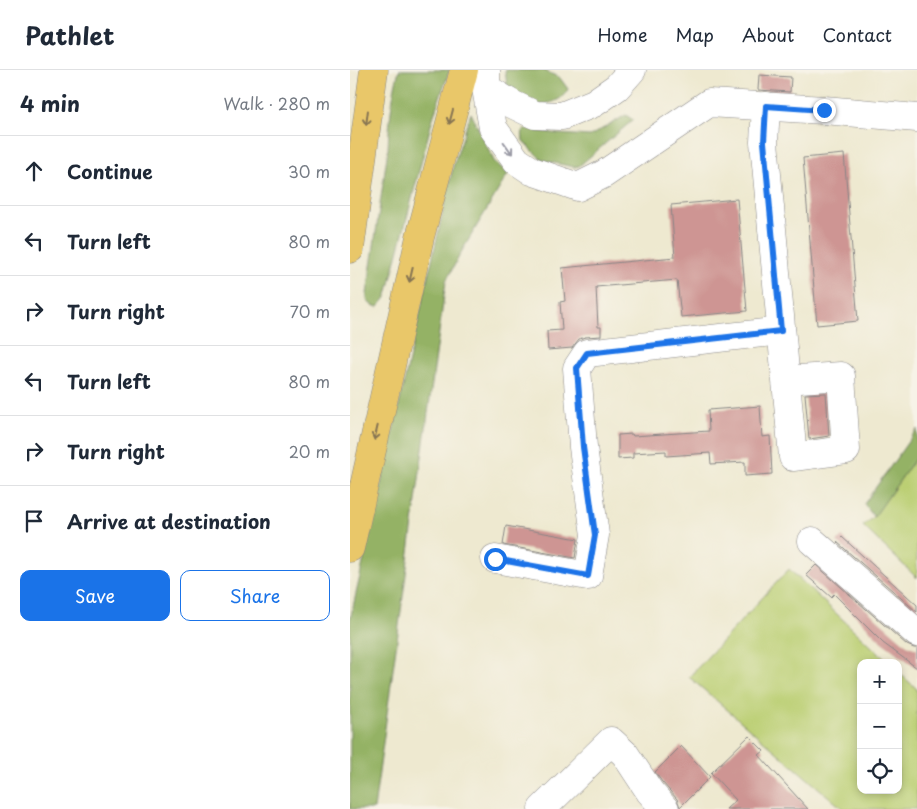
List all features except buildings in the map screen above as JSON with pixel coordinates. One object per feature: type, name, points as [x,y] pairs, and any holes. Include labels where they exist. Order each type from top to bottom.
[{"type":"highway","points":[[350,249],[374,70]]},
{"type":"highway","points":[[350,548],[420,237],[464,70]]},
{"type":"street","points":[[486,79],[512,104],[535,115],[562,116],[594,103],[617,87],[632,70]]},
{"type":"street","points":[[486,79],[493,128],[517,161],[532,171],[578,187],[604,174],[709,103],[917,118]]},
{"type":"street","points":[[766,106],[764,142],[786,380]]},
{"type":"street","points":[[495,559],[588,576],[595,535],[583,447],[577,368],[587,353],[781,331]]},
{"type":"street","points":[[812,541],[917,633]]},
{"type":"street","points":[[542,809],[611,741],[624,754],[650,792],[665,809]]},
{"type":"green space","points":[[399,70],[450,70],[432,121],[387,295],[378,307],[369,303],[367,294],[388,149],[391,109]]},
{"type":"green space","points":[[505,70],[543,70],[560,78],[568,89],[558,100],[534,106],[507,86]]},
{"type":"green space","points":[[471,113],[494,161],[508,174],[446,281],[374,809],[350,809],[350,620],[454,163]]},
{"type":"green space","points":[[626,115],[633,120],[579,166],[574,167],[545,161],[523,141],[522,131],[526,129],[590,136]]},
{"type":"green space","points":[[917,429],[917,456],[874,517],[864,504]]},
{"type":"green space","points":[[917,456],[917,578],[863,526],[874,517]]},
{"type":"green space","points":[[789,569],[885,659],[857,659],[857,794],[902,794],[902,676],[917,689],[917,809],[843,809],[689,677]]},
{"type":"route","points":[[495,559],[588,576],[595,535],[583,447],[577,368],[587,353],[781,331],[764,142],[766,106],[824,110]]}]
